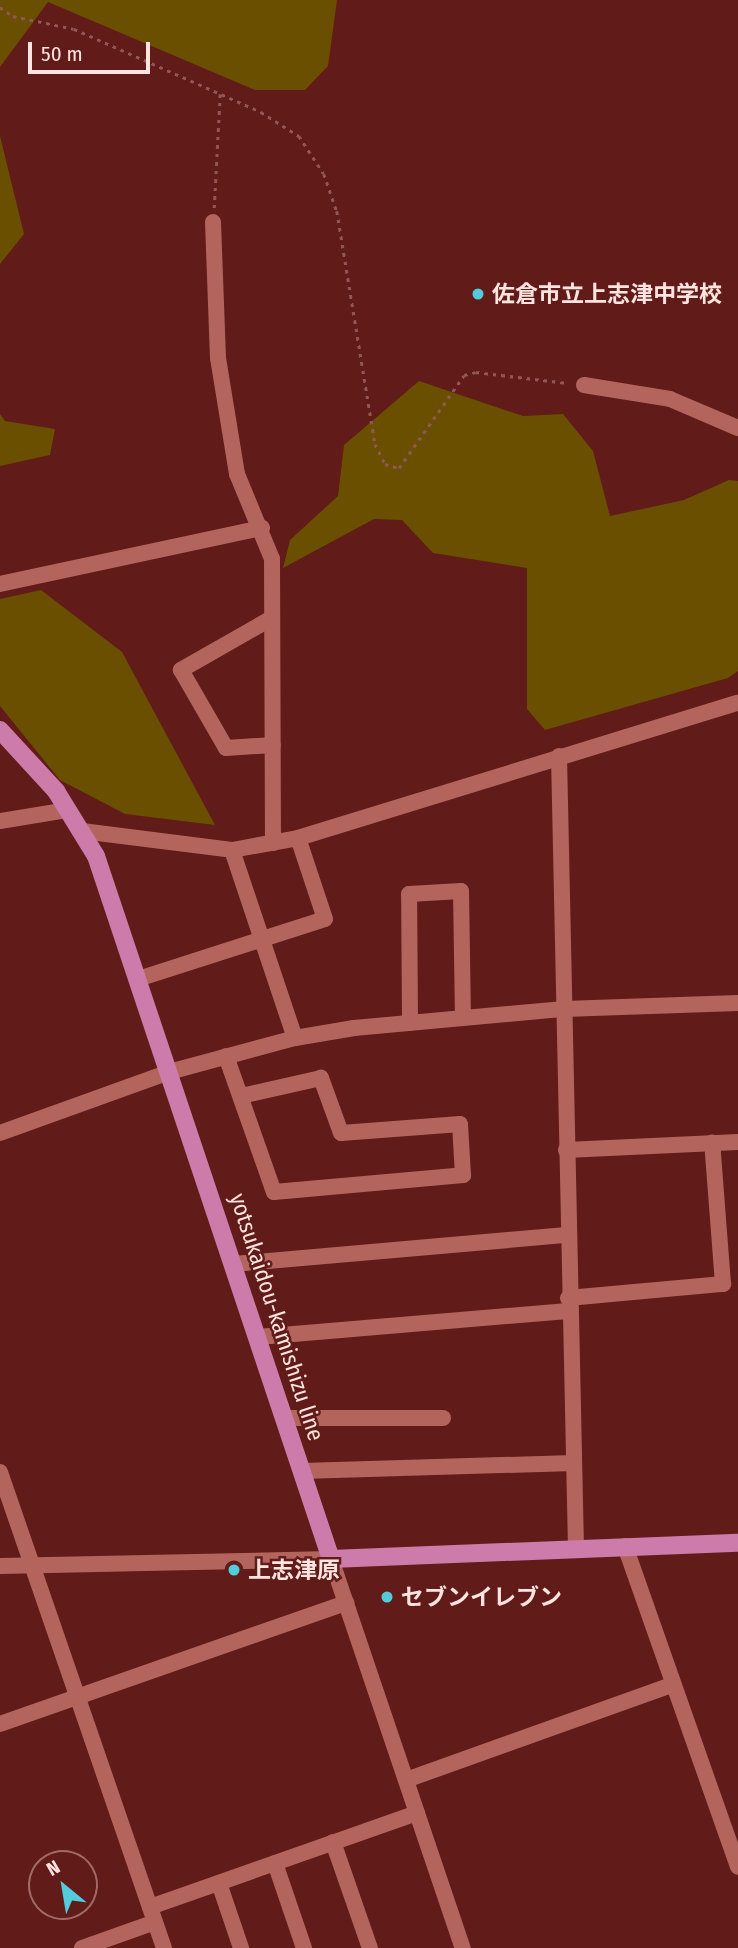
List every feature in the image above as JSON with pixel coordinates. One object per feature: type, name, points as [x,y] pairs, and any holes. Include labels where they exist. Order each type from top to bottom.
[{"type":"main road","name":"yotsukaidou-kamishizu line","points":[[0,730],[68,810],[96,856],[331,1559]]},
{"type":"main road","points":[[331,1559],[738,1543]]},
{"type":"street","points":[[213,222],[218,358],[237,474],[262,528],[272,559],[273,843]]},
{"type":"street","points":[[584,385],[670,399],[738,428]]},
{"type":"street","points":[[0,584],[262,528]]},
{"type":"street","points":[[272,618],[181,670],[226,748],[273,745]]},
{"type":"street","points":[[82,831],[232,850],[273,843],[298,838],[738,703]]},
{"type":"street","points":[[559,756],[568,1304],[576,1548]]},
{"type":"street","points":[[0,821],[68,810]]},
{"type":"street","points":[[138,979],[324,919],[298,838]]},
{"type":"street","points":[[232,850],[295,1038]]},
{"type":"street","points":[[410,1023],[409,894],[461,891],[463,1018]]},
{"type":"street","points":[[0,1133],[169,1072],[295,1038],[410,1023],[564,1009],[738,1003]]},
{"type":"street","points":[[226,1056],[274,1192],[463,1175],[460,1124],[341,1133],[321,1078],[241,1096]]},
{"type":"street","points":[[258,1337],[568,1304],[723,1284],[712,1142]]},
{"type":"street","points":[[566,1150],[738,1142]]},
{"type":"street","points":[[234,1264],[567,1236]]},
{"type":"street","points":[[284,1418],[443,1418]]},
{"type":"street","points":[[302,1471],[574,1462]]},
{"type":"street","points":[[0,1472],[164,1948]]},
{"type":"street","points":[[625,1546],[738,1867]]},
{"type":"street","points":[[0,1566],[331,1559],[463,1948]]},
{"type":"street","points":[[0,1724],[346,1603]]},
{"type":"street","points":[[406,1780],[672,1685]]},
{"type":"street","points":[[82,1948],[219,1883],[417,1813]]},
{"type":"street","points":[[333,1842],[370,1948]]},
{"type":"street","points":[[275,1863],[304,1948]]},
{"type":"street","points":[[219,1883],[241,1948]]},
{"type":"path","points":[[0,7],[13,16],[74,29],[261,111],[299,136],[324,174],[337,211],[375,444],[385,464],[399,468],[464,375],[476,372],[584,385]]},
{"type":"path","points":[[213,222],[220,94]]},
{"type":"shaded area","points":[[0,0],[337,0],[328,66],[305,90],[255,90],[48,2],[0,67]]},
{"type":"shaded area","points":[[0,136],[24,234],[0,264]]},
{"type":"shaded area","points":[[419,381],[523,416],[563,414],[593,451],[610,516],[684,500],[729,480],[738,481],[738,671],[728,678],[545,730],[527,709],[527,568],[433,553],[402,520],[374,519],[283,568],[290,540],[338,496],[344,445]]},
{"type":"shaded area","points":[[0,414],[5,421],[55,429],[50,455],[0,466]]},
{"type":"shaded area","points":[[41,590],[122,652],[215,825],[125,814],[60,780],[0,706],[0,599]]},
{"type":"place","name":"佐倉市立上志津中学校","points":[[478,294]]},
{"type":"place","name":"上志津原","points":[[234,1570]]},
{"type":"place","name":"セブンイレブン","points":[[387,1597]]}]
